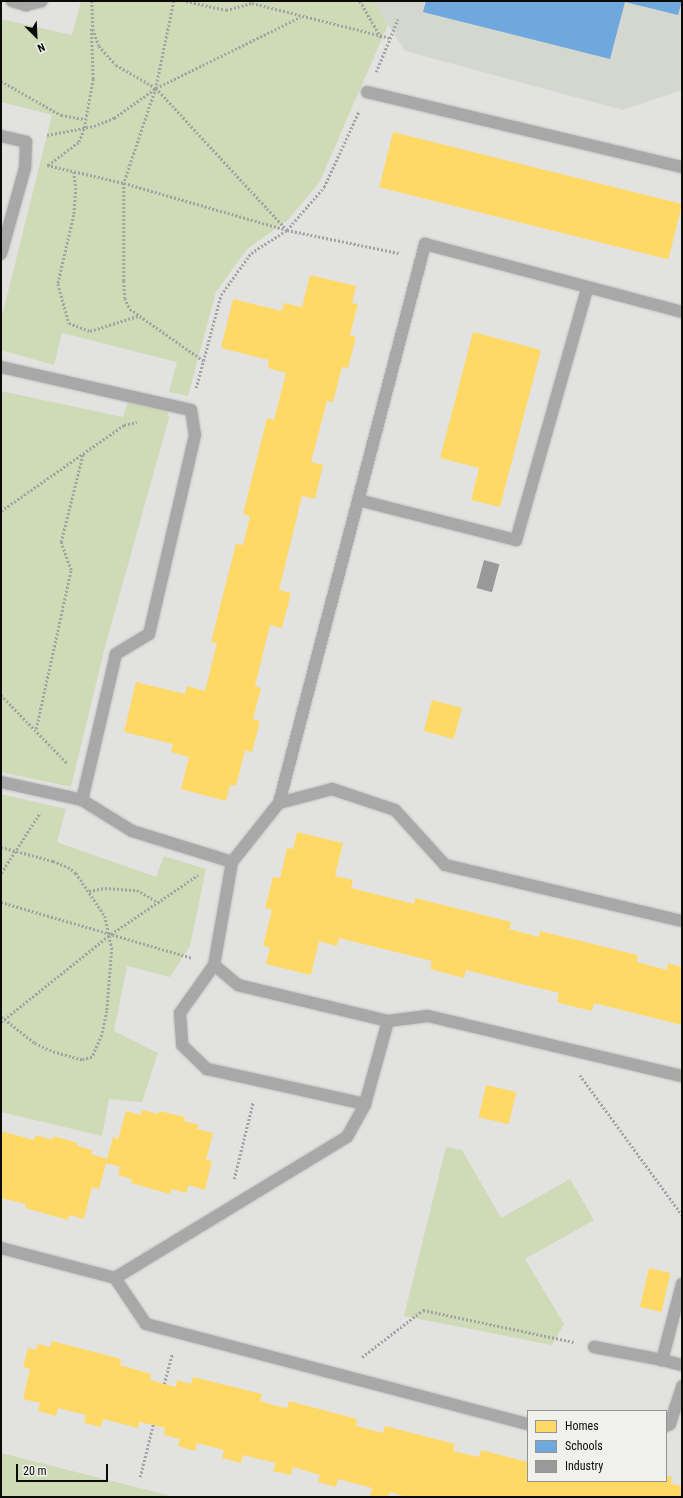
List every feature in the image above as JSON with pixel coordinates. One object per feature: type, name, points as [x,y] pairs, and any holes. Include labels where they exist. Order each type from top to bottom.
[{"type":"lane","points":[[12,1],[26,4],[42,1]]},
{"type":"lane","points":[[367,92],[682,167]]},
{"type":"lane","points":[[1,136],[26,142],[25,168],[1,254]]},
{"type":"lane","points":[[365,1104],[207,1069],[182,1045],[180,1013],[214,965],[226,861],[279,803],[425,244],[587,289],[682,312]]},
{"type":"lane","points":[[358,500],[516,540],[587,289]]},
{"type":"lane","points":[[1,368],[190,410],[195,435],[149,634],[116,654],[82,800]]},
{"type":"lane","points":[[1,782],[82,800],[132,831],[226,861]]},
{"type":"lane","points":[[279,803],[332,788],[395,810],[444,865],[682,921]]},
{"type":"lane","points":[[214,965],[238,985],[388,1021],[428,1016],[682,1076]]},
{"type":"lane","points":[[115,1278],[347,1137],[365,1104],[388,1021]]},
{"type":"lane","points":[[1,1248],[115,1278],[146,1324],[527,1424]]},
{"type":"lane","points":[[662,1360],[682,1284]]},
{"type":"lane","points":[[594,1347],[682,1365]]},
{"type":"lane","points":[[667,1426],[670,1424],[682,1386]]},
{"type":"path","points":[[48,165],[79,142],[84,128],[84,120],[93,79],[92,1]]},
{"type":"path","points":[[174,1],[156,88],[124,184],[122,245],[125,298],[130,309],[204,361]]},
{"type":"path","points":[[186,1],[226,10],[251,2],[300,17],[390,38]]},
{"type":"path","points":[[360,1],[381,37]]},
{"type":"path","points":[[92,17],[99,46],[116,65],[156,88],[287,230]]},
{"type":"path","points":[[26,142],[54,133],[84,128],[114,118],[156,88],[300,17]]},
{"type":"path","points":[[190,410],[221,295],[251,253],[287,230],[324,188],[398,19]]},
{"type":"path","points":[[1,81],[62,115],[84,120]]},
{"type":"path","points":[[25,159],[124,184],[287,230],[421,258]]},
{"type":"path","points":[[74,171],[76,188],[74,215],[58,284],[69,323],[90,331],[138,315]]},
{"type":"path","points":[[1,511],[124,425],[139,422]]},
{"type":"path","points":[[36,729],[71,570],[61,542],[84,453]]},
{"type":"path","points":[[1,695],[36,729],[86,784]]},
{"type":"path","points":[[1,873],[53,793]]},
{"type":"path","points":[[1,847],[16,850],[68,867],[89,891],[105,916],[111,934],[111,976],[107,1011],[102,1035],[92,1057],[82,1060],[51,1051],[34,1043],[1,1017]]},
{"type":"path","points":[[1,1022],[111,934],[158,902],[226,861]]},
{"type":"path","points":[[89,891],[111,888],[137,890],[158,902]]},
{"type":"path","points":[[1,902],[214,965]]},
{"type":"path","points":[[560,1047],[682,1215]]},
{"type":"path","points":[[226,1210],[258,1080]]},
{"type":"path","points":[[340,1375],[423,1310],[594,1347]]},
{"type":"path","points":[[164,1384],[178,1332]]},
{"type":"path","points":[[140,1477],[153,1425]]},
{"type":"shaded area","points":[[373,1],[682,1],[682,90],[623,110],[405,51]]},
{"type":"green space","points":[[81,1],[373,1],[388,25],[319,183],[287,221],[247,249],[216,292],[188,396],[169,392],[177,362],[62,333],[54,365],[1,350],[1,320],[52,115],[1,102],[1,19],[72,35]]},
{"type":"green space","points":[[1,391],[123,417],[128,402],[163,408],[167,411],[169,418],[105,647],[71,787],[1,772]]},
{"type":"green space","points":[[1,794],[66,809],[57,842],[156,877],[164,856],[206,869],[190,946],[170,977],[127,966],[114,1031],[158,1053],[142,1102],[109,1099],[102,1136],[1,1112]]},
{"type":"green space","points":[[446,1147],[462,1150],[501,1218],[570,1179],[594,1220],[525,1259],[564,1324],[552,1345],[404,1316]]},
{"type":"green space","points":[[1,1453],[175,1497],[1,1497]]},
{"type":"building: Homes","points":[[393,132],[682,204],[668,259],[379,187]]},
{"type":"building: Homes","points":[[310,275],[356,286],[352,303],[358,304],[350,335],[356,337],[348,368],[342,367],[333,402],[327,401],[311,462],[323,465],[315,499],[302,496],[279,590],[291,593],[282,628],[270,625],[255,686],[261,688],[253,719],[260,721],[252,752],[245,750],[236,786],[230,785],[226,801],[181,789],[189,757],[171,752],[173,744],[124,732],[136,682],[185,694],[187,686],[205,691],[217,643],[211,642],[236,544],[243,545],[250,516],[243,514],[267,418],[274,420],[286,373],[268,368],[269,360],[221,348],[233,299],[282,311],[284,303],[302,307]]},
{"type":"building: Homes","points":[[473,332],[541,350],[500,507],[471,500],[479,468],[440,458]]},
{"type":"building: Homes","points":[[432,700],[462,708],[454,739],[424,731]]},
{"type":"building: Homes","points":[[297,832],[343,843],[335,876],[353,880],[351,888],[414,904],[415,898],[511,922],[509,929],[539,937],[540,931],[638,955],[637,962],[667,970],[668,963],[682,967],[682,1025],[594,1003],[592,1011],[563,1004],[557,1002],[559,993],[466,970],[464,978],[430,969],[432,961],[339,938],[337,946],[319,941],[311,975],[266,964],[270,947],[263,946],[272,910],[265,908],[273,877],[280,878],[287,848],[293,849]]},
{"type":"building: Homes","points":[[486,1085],[516,1092],[509,1124],[479,1117]]},
{"type":"building: Homes","points":[[142,1110],[158,1114],[159,1111],[185,1117],[184,1121],[199,1125],[197,1129],[213,1133],[206,1160],[212,1161],[205,1190],[189,1185],[186,1193],[171,1189],[170,1194],[131,1183],[132,1179],[118,1175],[120,1167],[106,1163],[99,1189],[92,1187],[84,1219],[69,1215],[68,1220],[25,1208],[26,1204],[1,1198],[1,1131],[34,1140],[36,1135],[52,1140],[53,1136],[78,1143],[77,1146],[92,1150],[91,1154],[107,1159],[113,1137],[118,1139],[126,1111],[141,1115]]},
{"type":"building: Homes","points":[[649,1268],[670,1273],[661,1312],[640,1307]]},
{"type":"building: Homes","points":[[52,1341],[121,1359],[120,1365],[151,1374],[150,1380],[176,1387],[177,1380],[191,1384],[193,1377],[262,1394],[260,1401],[273,1405],[287,1408],[289,1401],[357,1419],[356,1426],[383,1433],[385,1426],[455,1444],[453,1451],[479,1457],[481,1450],[527,1462],[527,1482],[667,1482],[667,1476],[672,1477],[671,1484],[682,1486],[682,1497],[407,1497],[390,1492],[388,1497],[370,1496],[372,1488],[338,1479],[336,1487],[318,1482],[320,1475],[293,1467],[291,1475],[273,1471],[276,1463],[243,1455],[241,1463],[222,1458],[224,1450],[197,1443],[195,1451],[178,1446],[180,1439],[164,1435],[165,1428],[139,1422],[138,1428],[103,1419],[101,1427],[84,1423],[86,1415],[58,1408],[56,1416],[38,1411],[40,1403],[23,1399],[30,1369],[23,1367],[28,1348],[36,1350],[38,1344],[50,1347]]},
{"type":"building: Schools","points":[[426,1],[682,1],[678,15],[625,2],[610,59],[423,12]]},
{"type":"building: Industry","points":[[484,560],[499,564],[492,592],[476,588]]}]
